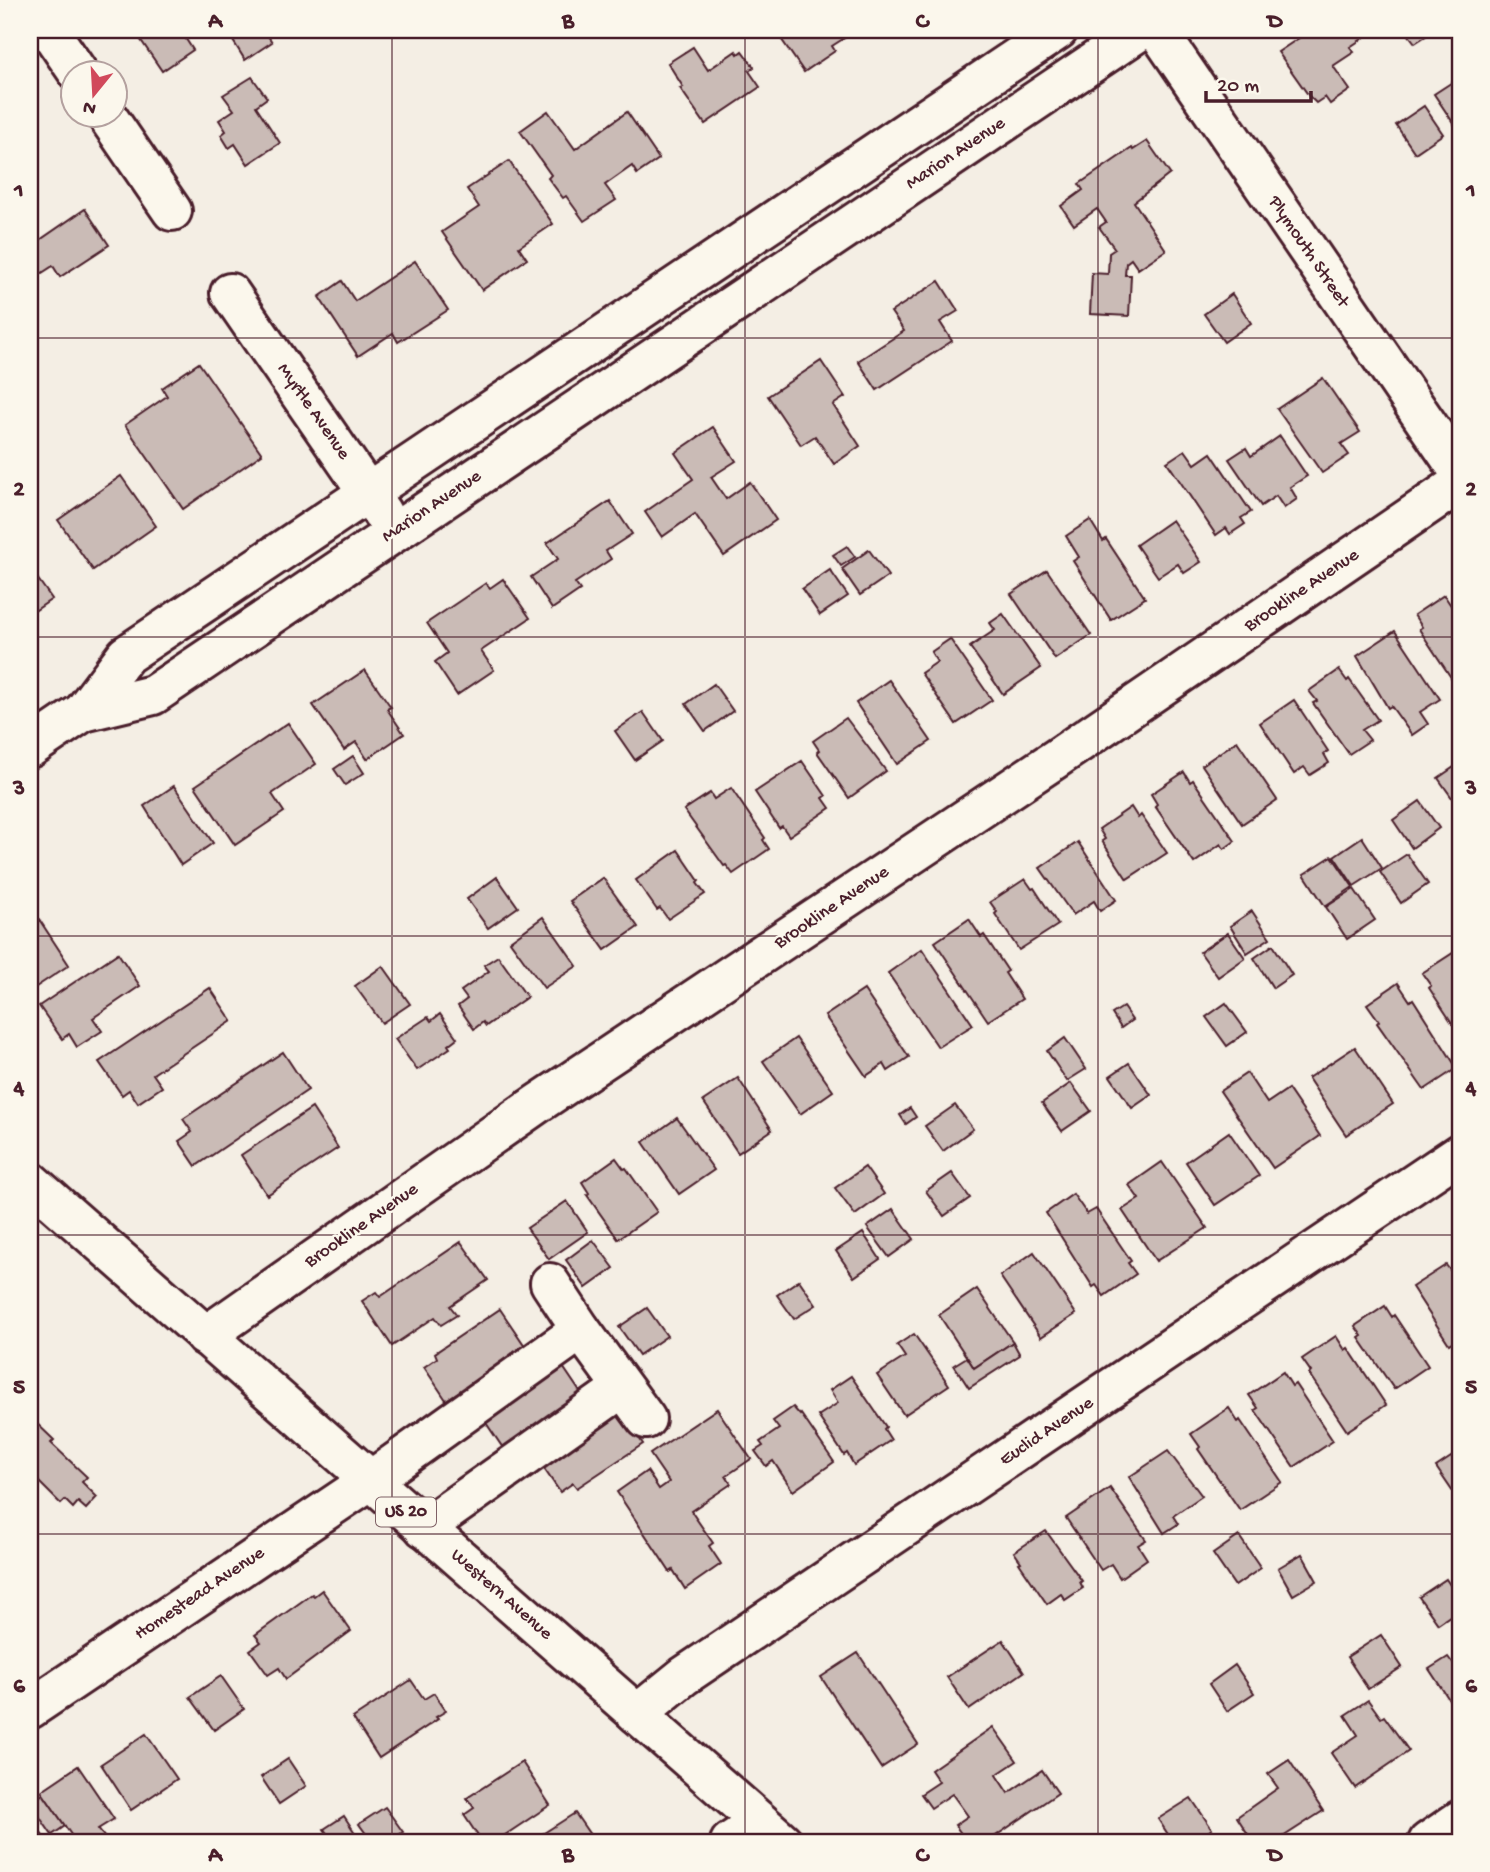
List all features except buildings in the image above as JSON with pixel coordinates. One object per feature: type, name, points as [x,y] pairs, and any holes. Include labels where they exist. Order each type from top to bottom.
[{"type":"street","points":[[49,30],[69,60]]},
{"type":"street","name":"Marion Avenue","points":[[30,748],[83,712],[126,655],[1058,30]]},
{"type":"street","name":"Marion Avenue","points":[[83,712],[153,695],[1141,30]]},
{"type":"street","name":"Plymouth Street","points":[[1157,30],[1460,472]]},
{"type":"street","points":[[117,130],[172,211]]},
{"type":"street","points":[[743,239],[770,278]]},
{"type":"street","name":"Myrtle Avenue","points":[[230,293],[396,532]]},
{"type":"street","name":"Brookline Avenue","points":[[205,1336],[537,1104],[1057,758],[1460,483]]},
{"type":"street","name":"Euclid Avenue","points":[[636,1714],[684,1676],[1460,1153]]},
{"type":"street","name":"Western Avenue","points":[[30,1181],[636,1714],[758,1835]]},
{"type":"street","points":[[550,1283],[646,1419]]},
{"type":"street","name":"Homestead Avenue","points":[[30,1709],[371,1480],[581,1330]]},
{"type":"street","points":[[424,1528],[622,1388]]},
{"type":"street","points":[[1428,1842],[1460,1820]]}]
